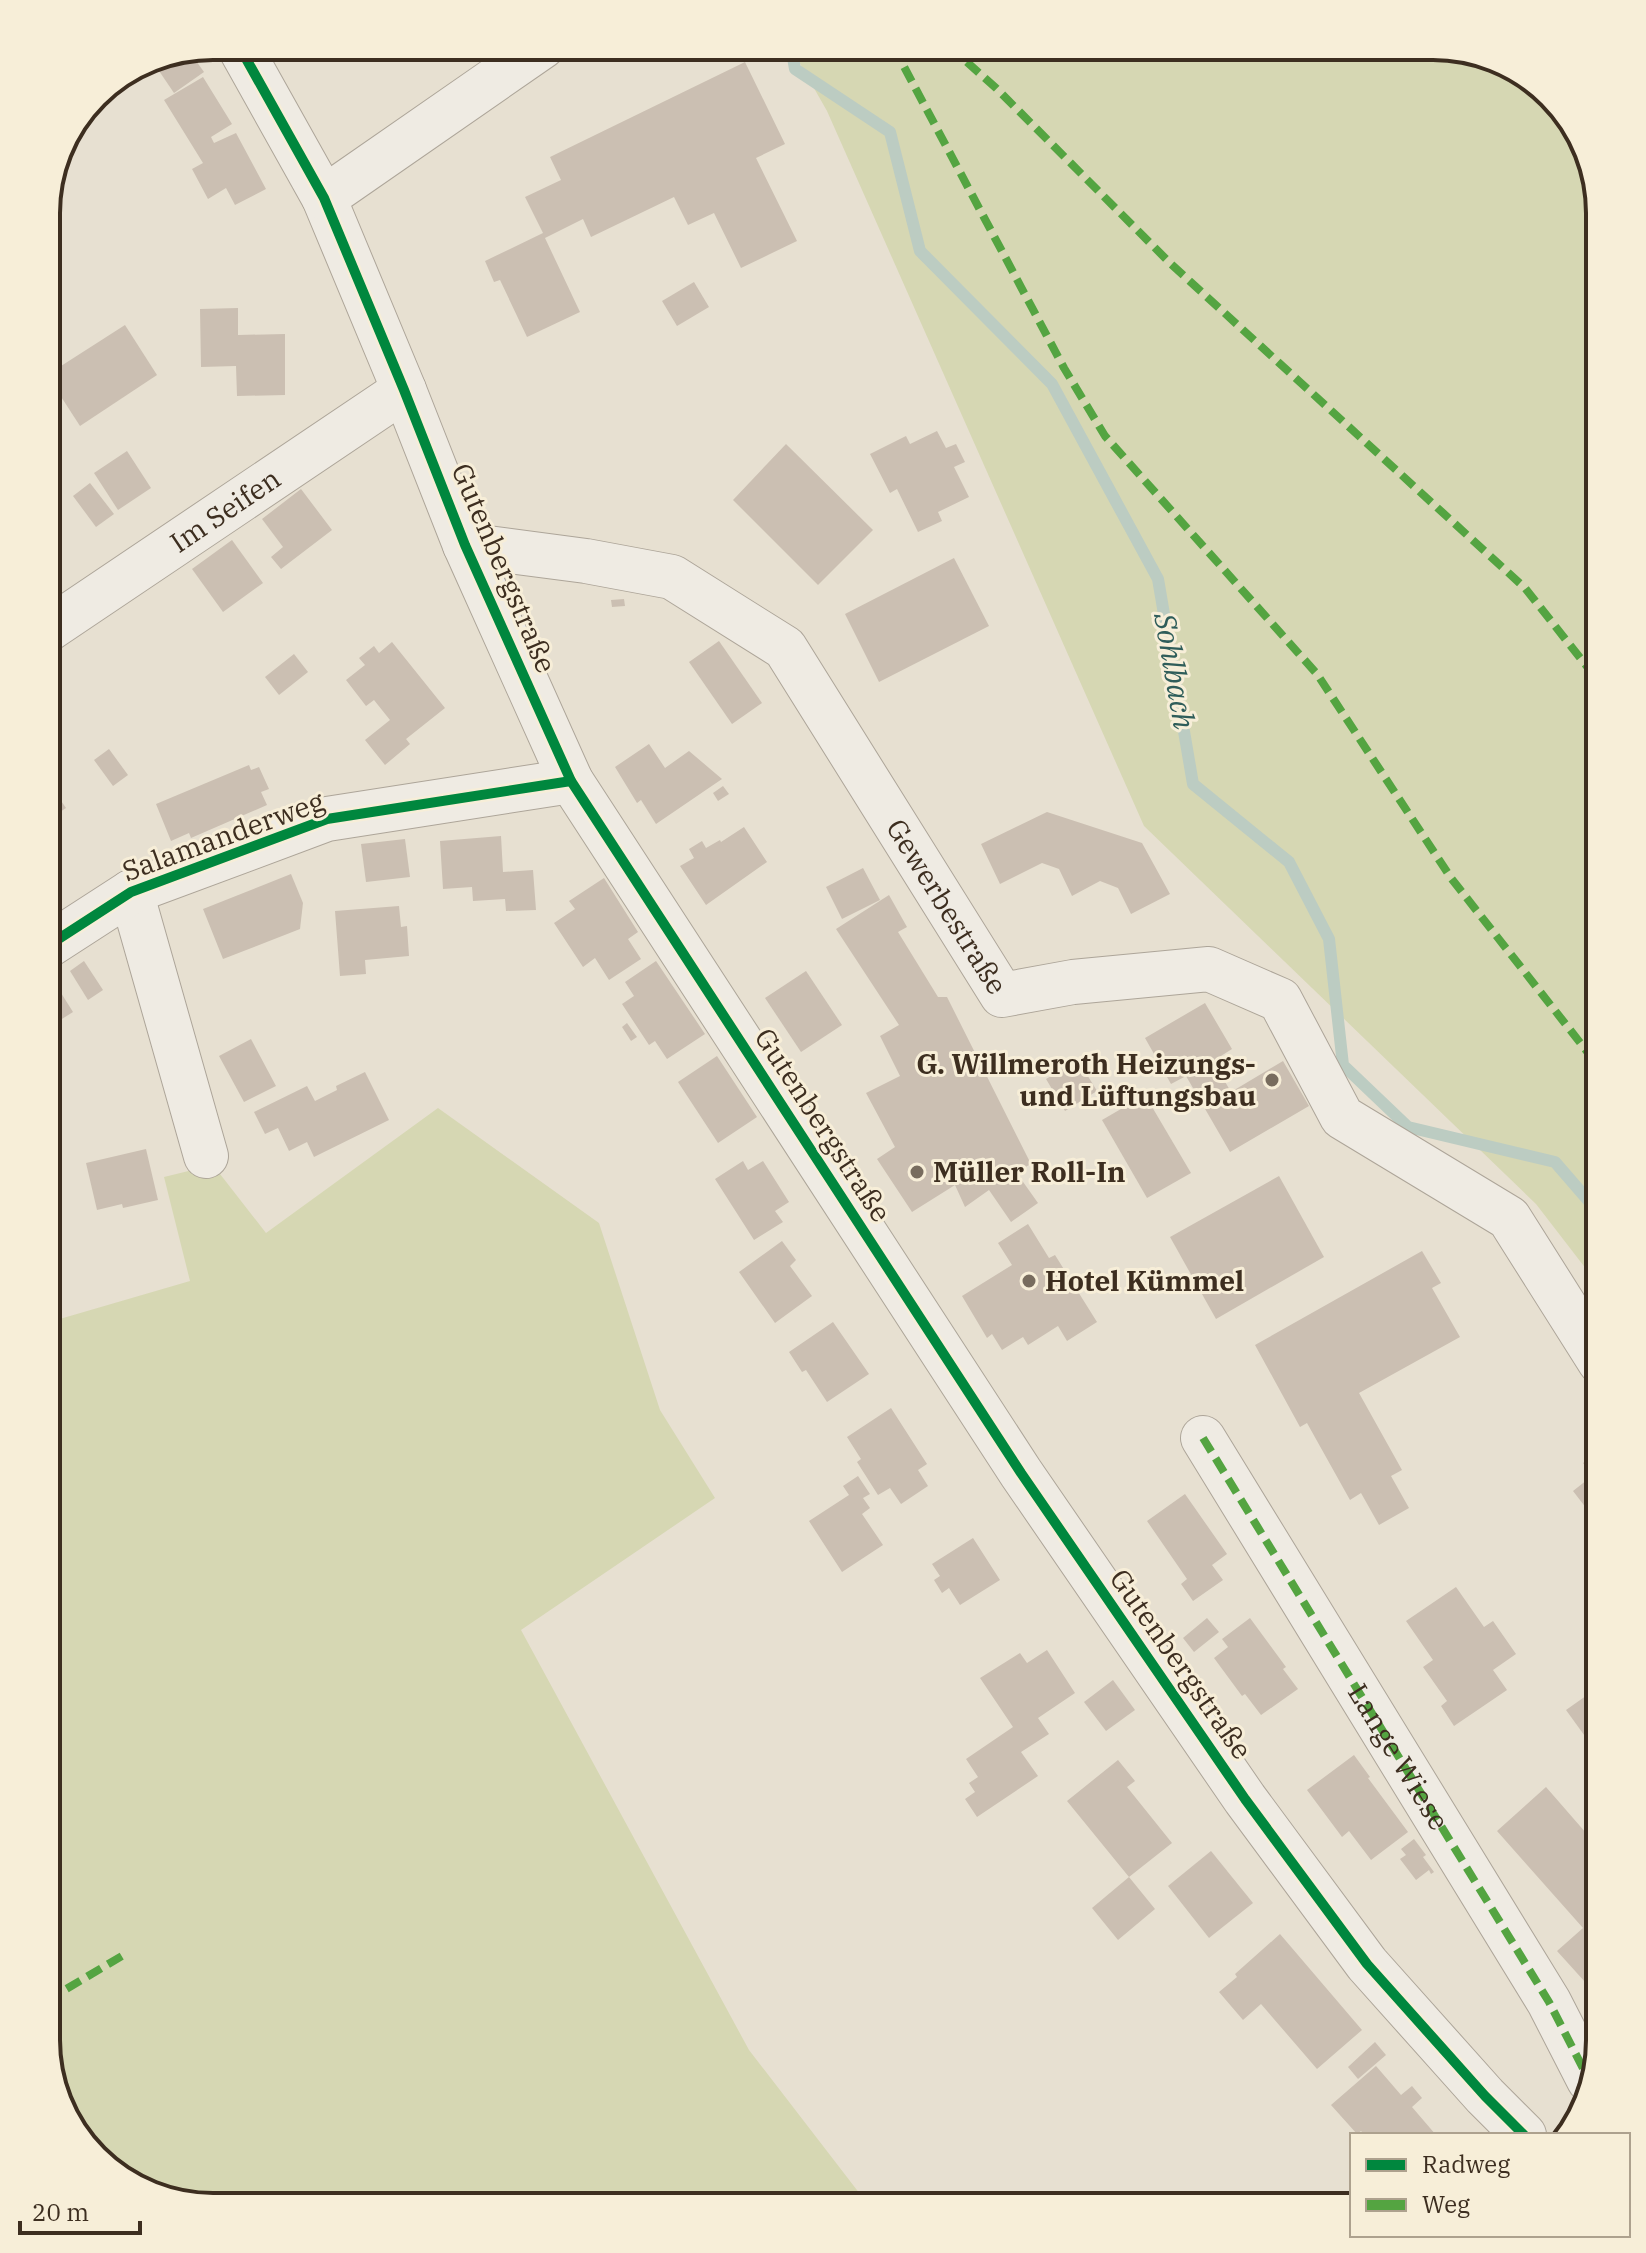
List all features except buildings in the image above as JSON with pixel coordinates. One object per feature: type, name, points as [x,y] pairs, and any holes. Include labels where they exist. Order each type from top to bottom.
[{"type":"street","name":"Gutenbergstraße","points":[[247,60],[324,198],[465,545],[571,781],[1021,1473],[1245,1799],[1367,1964],[1522,2133]]},
{"type":"street","points":[[324,198],[523,60]]},
{"type":"street","name":"Im Seifen","points":[[60,622],[404,390]]},
{"type":"street","name":"Gewerbestraße","points":[[465,545],[586,561],[672,577],[785,648],[1002,995],[1073,982],[1209,969],[1280,1000],[1342,1117],[1509,1218],[1586,1340]]},
{"type":"street","name":"Salamanderweg","points":[[60,938],[131,892],[327,819],[571,781]]},
{"type":"street","points":[[131,892],[206,1156]]},
{"type":"street","name":"Lange Wiese","points":[[1203,1438],[1549,2002],[1583,2069]]},
{"type":"green space","points":[[798,60],[1443,60],[1482,68],[1518,86],[1541,105],[1566,136],[1581,173],[1586,213],[1586,1269],[1536,1204],[1144,826],[827,111]]},
{"type":"green space","points":[[438,1108],[599,1223],[660,1410],[715,1498],[521,1630],[749,2050],[859,2193],[203,2193],[173,2188],[136,2173],[105,2148],[80,2117],[65,2080],[60,2040],[60,1319],[190,1281],[164,1177],[213,1165],[266,1233]]},
{"type":"waterway","name":"Sohlbach","points":[[793,60],[795,69],[890,132],[920,251],[1052,384],[1158,579],[1193,784],[1289,862],[1329,939],[1343,1065],[1408,1127],[1555,1162],[1586,1198]]},
{"type":"marked path","points":[[900,60],[1064,368],[1105,436],[1317,674],[1451,878],[1586,1050]]},
{"type":"marked path","points":[[965,60],[1171,264],[1525,588],[1586,665]]},
{"type":"marked path","points":[[1203,1438],[1549,2002],[1583,2069]]},
{"type":"marked path","points":[[60,1993],[127,1953]]},
{"type":"cycle path","points":[[247,60],[324,198],[465,545],[571,781],[1021,1473],[1245,1799],[1367,1964],[1522,2133]]},
{"type":"cycle path","points":[[60,938],[131,892],[327,819],[571,781]]},
{"type":"place","name":"G. Willmeroth Heizungs- und Lüftungsbau","points":[[1272,1080]]},
{"type":"place","name":"Müller Roll-In","points":[[917,1172]]},
{"type":"place","name":"Hotel Kümmel","points":[[1029,1281]]}]
